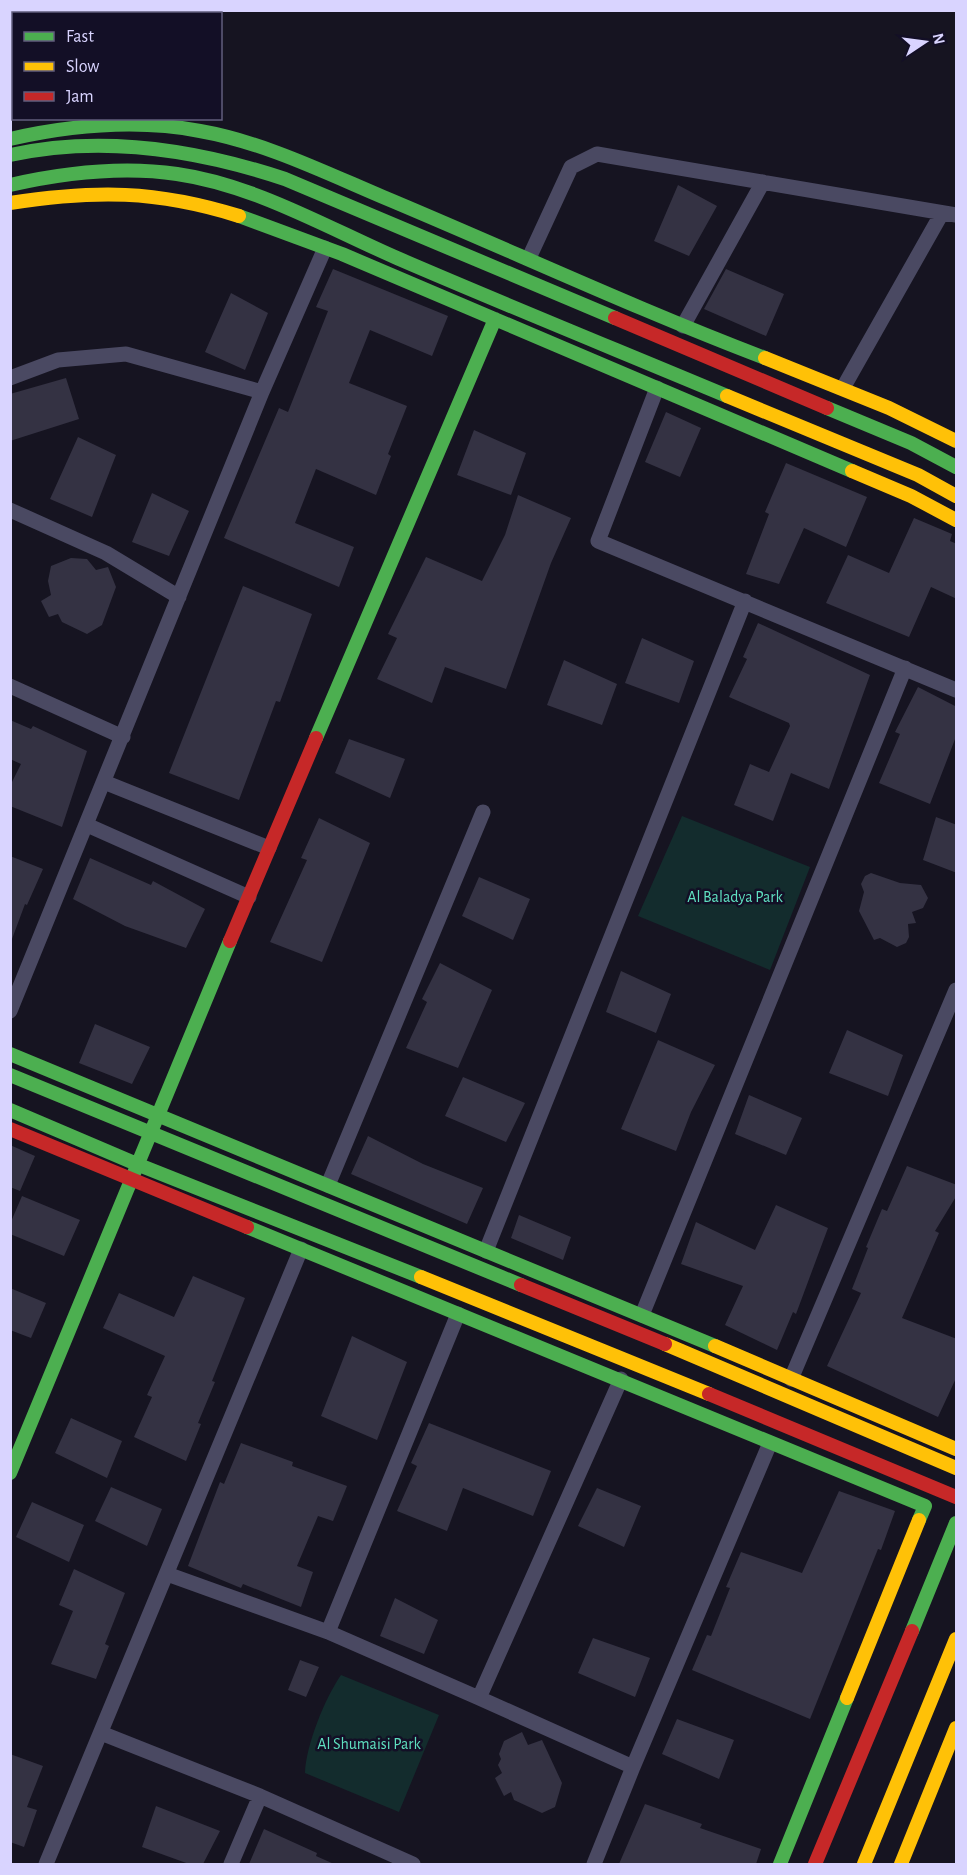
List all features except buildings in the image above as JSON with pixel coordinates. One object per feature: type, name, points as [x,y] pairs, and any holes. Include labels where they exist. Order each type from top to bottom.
[{"type":"main road","points":[[10,139],[93,127],[143,125],[199,131],[264,148],[529,258],[683,326],[843,388],[924,423],[957,441]]},
{"type":"main road","points":[[10,155],[125,145],[184,151],[237,162],[296,184],[911,443],[957,467]]},
{"type":"main road","points":[[10,185],[32,179],[134,172],[191,176],[243,191],[408,263],[918,475],[957,496]]},
{"type":"main road","points":[[10,203],[58,196],[114,194],[161,196],[222,209],[325,248],[495,319],[911,496],[957,520]]},
{"type":"main road","points":[[10,1473],[269,848],[495,319]]},
{"type":"main road","points":[[10,1054],[159,1118],[642,1315],[957,1449]]},
{"type":"main road","points":[[10,1075],[957,1467]]},
{"type":"main road","points":[[10,1110],[139,1165],[535,1322],[957,1497]]},
{"type":"main road","points":[[10,1129],[925,1506],[780,1864]]},
{"type":"main road","points":[[815,1864],[957,1523]]},
{"type":"main road","points":[[864,1864],[957,1639]]},
{"type":"main road","points":[[901,1864],[957,1728]]},
{"type":"street","points":[[529,258],[571,167],[597,153],[949,214],[843,388]]},
{"type":"street","points":[[683,326],[763,182]]},
{"type":"street","points":[[10,1011],[262,392],[325,248]]},
{"type":"street","points":[[10,378],[58,360],[126,354],[262,392]]},
{"type":"street","points":[[657,388],[598,541],[957,690]]},
{"type":"street","points":[[10,510],[106,553],[179,597]]},
{"type":"street","points":[[486,1251],[745,601]]},
{"type":"street","points":[[642,1315],[904,668]]},
{"type":"street","points":[[10,686],[123,737]]},
{"type":"street","points":[[104,782],[269,848]]},
{"type":"street","points":[[328,1185],[483,812]]},
{"type":"street","points":[[87,825],[249,897]]},
{"type":"street","points":[[791,1379],[957,990]]},
{"type":"street","points":[[46,1864],[301,1249]]},
{"type":"street","points":[[328,1632],[458,1314]]},
{"type":"street","points":[[479,1698],[621,1379]]},
{"type":"street","points":[[594,1864],[770,1443]]},
{"type":"street","points":[[167,1574],[328,1632],[633,1767]]},
{"type":"street","points":[[101,1733],[260,1796],[413,1864]]},
{"type":"street","points":[[231,1864],[260,1796]]},
{"type":"green space","name":"Al Baladya Park","points":[[682,816],[810,867],[770,970],[638,916]]},
{"type":"green space","name":"Al Shumaisi Park","points":[[341,1675],[439,1715],[399,1812],[305,1773],[317,1722]]},
{"type":"traffic: fast","points":[[10,139],[81,127],[152,125],[200,131],[247,142],[316,168],[621,300],[765,358]]},
{"type":"traffic: fast","points":[[10,155],[44,149],[114,146],[184,153],[252,169],[285,179],[615,318]]},
{"type":"traffic: fast","points":[[10,185],[72,174],[135,171],[177,174],[234,187],[289,208],[397,258],[727,396]]},
{"type":"traffic: fast","points":[[239,216],[342,254],[852,471]]},
{"type":"traffic: fast","points":[[316,738],[495,319]]},
{"type":"traffic: fast","points":[[827,408],[911,443],[956,467]]},
{"type":"traffic: fast","points":[[10,1473],[230,941]]},
{"type":"traffic: fast","points":[[10,1054],[715,1346]]},
{"type":"traffic: fast","points":[[10,1075],[521,1285]]},
{"type":"traffic: fast","points":[[10,1110],[139,1165],[421,1277]]},
{"type":"traffic: fast","points":[[247,1227],[925,1506],[919,1520]]},
{"type":"traffic: fast","points":[[912,1631],[956,1523]]},
{"type":"traffic: fast","points":[[780,1864],[847,1698]]},
{"type":"traffic: slow","points":[[10,203],[70,196],[125,195],[180,201],[239,216]]},
{"type":"traffic: slow","points":[[765,358],[889,408],[956,441]]},
{"type":"traffic: slow","points":[[727,396],[918,475],[956,496]]},
{"type":"traffic: slow","points":[[852,471],[911,496],[956,520]]},
{"type":"traffic: slow","points":[[421,1277],[709,1394]]},
{"type":"traffic: slow","points":[[665,1344],[956,1468]]},
{"type":"traffic: slow","points":[[715,1346],[956,1449]]},
{"type":"traffic: slow","points":[[847,1698],[919,1520]]},
{"type":"traffic: slow","points":[[864,1864],[956,1639]]},
{"type":"traffic: slow","points":[[901,1864],[956,1728]]},
{"type":"traffic: jam","points":[[615,318],[827,408]]},
{"type":"traffic: jam","points":[[230,941],[316,738]]},
{"type":"traffic: jam","points":[[10,1129],[247,1227]]},
{"type":"traffic: jam","points":[[521,1285],[665,1344]]},
{"type":"traffic: jam","points":[[709,1394],[956,1497]]},
{"type":"traffic: jam","points":[[815,1864],[912,1631]]}]
